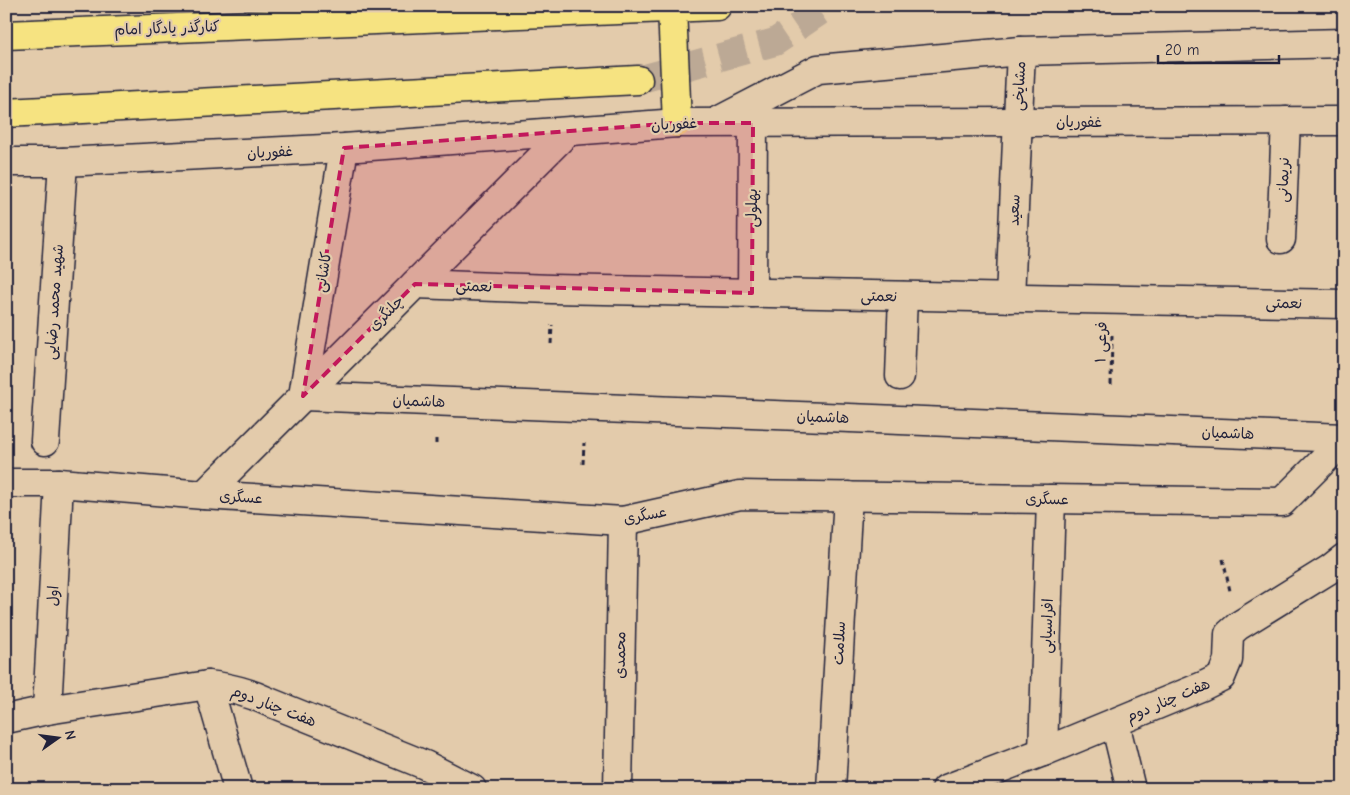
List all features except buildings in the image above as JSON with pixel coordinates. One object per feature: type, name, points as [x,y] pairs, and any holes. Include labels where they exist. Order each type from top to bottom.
[{"type":"main road","name":"کنارگذر یادگار امام","points":[[6,35],[717,6]]},
{"type":"main road","points":[[672,8],[677,122]]},
{"type":"main road","points":[[6,45],[43,33]]},
{"type":"main road","points":[[6,113],[638,80]]},
{"type":"street","points":[[714,123],[818,69],[1021,51],[1344,44]]},
{"type":"street","name":"مشایخی","points":[[1018,122],[1021,51]]},
{"type":"street","name":"غفوریان","points":[[6,162],[63,162],[344,148],[677,122],[1344,121]]},
{"type":"street","name":"سعید","points":[[1010,298],[1018,122]]},
{"type":"street","name":"نریمانی","points":[[1281,239],[1286,122]]},
{"type":"street","name":"بهلولی","points":[[752,123],[752,293]]},
{"type":"street","name":"چلنگری","points":[[204,495],[567,132]]},
{"type":"street","name":"کاشانی","points":[[303,396],[344,148]]},
{"type":"street","name":"شهید محمد رضایی","points":[[45,442],[63,162]]},
{"type":"street","name":"نعمتی","points":[[415,284],[552,289],[1344,304]]},
{"type":"street","points":[[900,376],[903,296]]},
{"type":"street","name":"هاشمیان","points":[[303,396],[1344,439]]},
{"type":"street","name":"عسگری","points":[[6,483],[59,483],[204,495],[623,521],[740,496],[1282,502],[1344,439]]},
{"type":"street","name":"اول","points":[[47,710],[59,483]]},
{"type":"street","name":"سلامت","points":[[831,789],[848,496]]},
{"type":"street","name":"افراسیابی","points":[[1043,752],[1050,499]]},
{"type":"street","name":"محمدی","points":[[618,789],[623,521]]},
{"type":"street","name":"هفت چنار دوم","points":[[946,789],[1115,723],[1221,677],[1228,660],[1229,634],[1238,626],[1330,569],[1344,558]]},
{"type":"street","points":[[208,685],[238,789]]},
{"type":"street","name":"هفت چنار دوم","points":[[6,719],[47,710],[208,685],[249,693],[429,777],[472,789]]},
{"type":"street","points":[[1115,723],[1131,789]]},
{"type":"path","name":"فرعی ۱","points":[[1111,385],[1113,300]]},
{"type":"highlighted area","points":[[677,123],[753,123],[752,293],[415,284],[303,396],[344,148]]},
{"type":"tunnel","points":[[638,80],[775,42],[828,6]]}]
